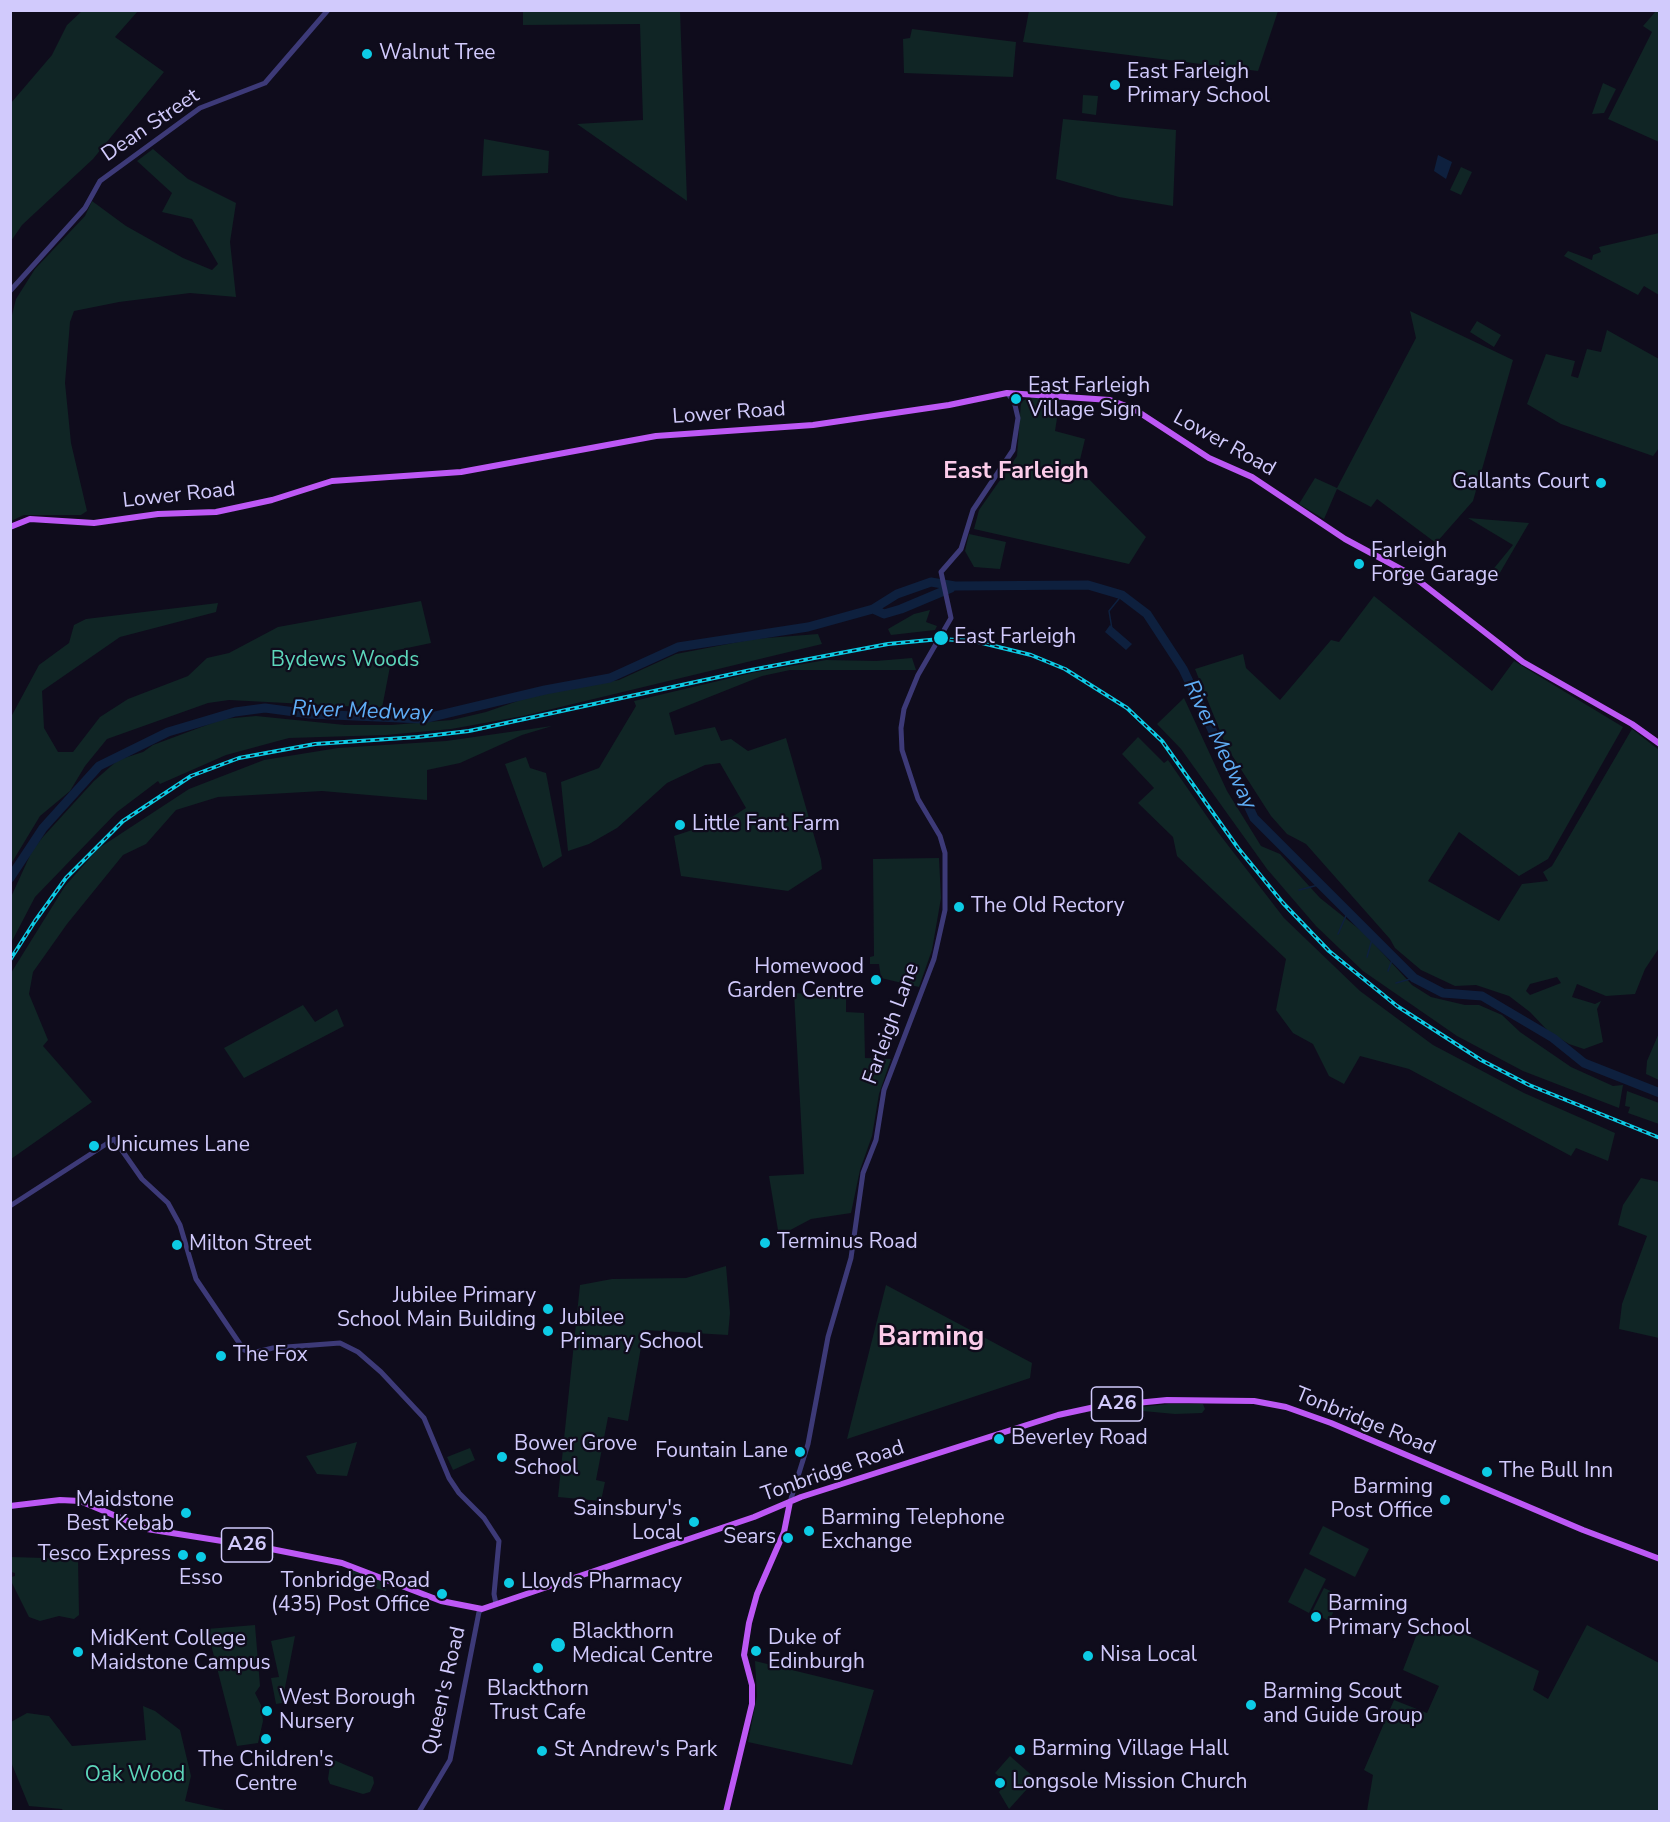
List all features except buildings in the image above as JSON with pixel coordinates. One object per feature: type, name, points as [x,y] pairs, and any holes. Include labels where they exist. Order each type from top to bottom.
[{"type":"main road","name":"Lower Road","points":[[10,527],[30,519],[94,523],[158,514],[216,512],[272,500],[332,481],[461,472],[656,436],[813,425],[949,405],[1007,393],[1069,396],[1124,404],[1209,458],[1252,477],[1344,539],[1410,574],[1523,662],[1632,724],[1659,744]]},
{"type":"main road","name":"Tonbridge Road","points":[[10,1506],[60,1500],[80,1501],[147,1529],[342,1563],[441,1601],[482,1609],[790,1502],[1075,1411],[1167,1400],[1254,1401],[1286,1407],[1331,1423],[1583,1530],[1659,1559]]},
{"type":"main road","points":[[726,1812],[752,1704],[752,1685],[744,1655],[757,1594],[783,1532],[790,1502]]},
{"type":"street","name":"Dean Street","points":[[10,291],[85,208],[100,181],[200,108],[265,83],[328,10]]},
{"type":"street","points":[[1007,393],[1017,407],[1025,393]]},
{"type":"street","name":"Farleigh Lane","points":[[790,1502],[807,1444],[828,1337],[851,1258],[863,1173],[876,1140],[884,1090],[934,959],[942,930],[946,892],[945,853],[940,837],[918,799],[902,750],[901,728],[909,694],[950,620],[942,569],[961,549],[973,510],[1009,459],[1016,441],[1017,407]]},
{"type":"street","points":[[10,1206],[114,1138],[142,1179],[168,1203],[180,1225],[196,1280],[244,1350],[252,1353],[273,1348],[340,1342],[358,1352],[381,1372],[424,1418],[449,1478],[496,1536],[500,1549],[494,1594],[496,1605]]},
{"type":"street","name":"Queen's Road","points":[[419,1812],[450,1760],[473,1652],[478,1612],[482,1609]]},
{"type":"green space","points":[[1029,10],[1278,11],[1258,71],[1023,42]]},
{"type":"green space","points":[[1657,10],[1660,11],[1659,142],[1608,119],[1652,32],[1643,26]]},
{"type":"green space","points":[[82,11],[138,11],[115,37],[164,72],[93,159],[22,225],[11,241],[11,103],[52,55],[67,25]]},
{"type":"green space","points":[[523,11],[680,11],[687,201],[577,124],[643,120],[640,24],[523,25]]},
{"type":"green space","points":[[912,29],[1016,42],[1013,77],[904,73],[903,39],[910,38]]},
{"type":"green space","points":[[1603,83],[1616,89],[1604,113],[1592,114]]},
{"type":"green space","points":[[1083,95],[1098,96],[1096,115],[1082,113]]},
{"type":"green space","points":[[1063,119],[1176,130],[1173,206],[1119,197],[1056,179]]},
{"type":"green space","points":[[484,139],[549,151],[548,173],[482,176]]},
{"type":"green space","points":[[153,149],[188,179],[236,203],[230,242],[236,297],[190,293],[119,302],[74,311],[70,322],[65,383],[71,443],[87,511],[81,515],[24,515],[11,521],[11,319],[16,299],[35,269],[85,216],[92,201],[126,226],[183,258],[212,270],[218,264],[192,219],[162,212],[172,193],[137,161]]},
{"type":"green space","points":[[1461,167],[1472,172],[1461,195],[1450,190]]},
{"type":"green space","points":[[1659,233],[1659,295],[1644,286],[1638,295],[1564,256],[1568,251],[1592,260],[1593,255],[1601,252],[1599,247]]},
{"type":"green space","points":[[1410,311],[1513,360],[1473,501],[1436,543],[1377,499],[1371,507],[1337,489],[1324,519],[1299,504],[1315,478],[1337,488],[1416,338]]},
{"type":"green space","points":[[1477,321],[1501,335],[1494,347],[1470,332]]},
{"type":"green space","points":[[1607,330],[1659,359],[1659,448],[1653,456],[1561,424],[1527,404],[1546,354],[1575,361],[1571,376],[1578,378],[1587,349],[1601,352]]},
{"type":"green space","points":[[1029,397],[1060,399],[1055,431],[1085,439],[1078,468],[1146,537],[1129,564],[974,529],[979,510],[1017,456],[1021,402]]},
{"type":"green space","points":[[1468,518],[1529,523],[1498,576],[1482,583],[1513,545]]},
{"type":"green space","points":[[969,534],[1006,542],[1000,569],[974,567],[965,551]]},
{"type":"green space","points":[[1374,596],[1492,691],[1514,661],[1623,727],[1548,859],[1519,876],[1459,832],[1428,881],[1499,921],[1522,884],[1548,881],[1543,872],[1552,866],[1632,729],[1659,750],[1659,948],[1645,969],[1635,994],[1606,996],[1577,984],[1572,997],[1595,1004],[1601,1001],[1597,1009],[1603,1042],[1584,1049],[1569,1044],[1549,1032],[1530,1012],[1509,996],[1476,985],[1455,986],[1421,970],[1395,948],[1390,939],[1306,844],[1287,834],[1271,816],[1226,746],[1195,669],[1243,654],[1246,668],[1280,700],[1331,640],[1339,642]],"holes":[[[1557,977],[1561,983],[1530,995],[1526,991],[1530,984]]]},
{"type":"green space","name":"Bydews Woods","points":[[421,601],[431,643],[393,651],[382,708],[229,700],[208,703],[107,739],[85,766],[70,791],[40,816],[11,864],[11,717],[39,665],[69,643],[74,625],[86,619],[218,603],[216,612],[120,637],[42,691],[44,728],[58,752],[73,752],[100,717],[128,699],[188,676],[207,658],[229,653],[278,627]]},
{"type":"green space","points":[[930,610],[926,622],[937,626],[935,630],[891,635],[888,629],[914,614]]},
{"type":"green space","points":[[818,634],[822,644],[523,716],[451,729],[386,735],[289,738],[226,755],[160,784],[158,781],[117,812],[35,897],[11,943],[11,897],[32,851],[94,781],[118,760],[143,752],[153,745],[223,719],[256,716],[345,725],[391,725],[452,720],[486,712],[541,693],[619,680],[676,654],[754,639]]},
{"type":"green space","points":[[912,658],[916,670],[790,670],[762,676],[669,713],[675,735],[715,727],[721,741],[731,739],[748,751],[786,738],[822,869],[788,891],[681,876],[674,836],[732,817],[746,808],[720,763],[705,765],[667,783],[617,828],[589,844],[568,851],[561,782],[599,768],[636,706],[634,701],[756,672],[826,660],[876,661]]},
{"type":"green space","points":[[1184,698],[1227,791],[1261,846],[1280,854],[1320,898],[1364,933],[1412,985],[1431,997],[1465,1005],[1479,1005],[1502,1015],[1520,1032],[1571,1067],[1613,1086],[1623,1085],[1619,1108],[1523,1071],[1457,1036],[1363,971],[1316,926],[1267,869],[1181,749],[1157,724]]},
{"type":"green space","points":[[552,726],[522,735],[460,763],[427,770],[427,800],[322,791],[218,797],[176,810],[146,844],[123,855],[67,924],[33,972],[29,994],[48,1040],[43,1046],[92,1102],[11,1159],[11,973],[65,886],[99,848],[189,789],[264,760],[338,748],[446,741]]},
{"type":"green space","points":[[1138,737],[1164,763],[1168,760],[1217,831],[1284,918],[1360,991],[1433,1045],[1524,1093],[1615,1133],[1608,1161],[1576,1148],[1571,1156],[1409,1069],[1360,1056],[1344,1084],[1329,1076],[1313,1044],[1293,1033],[1276,1010],[1286,959],[1177,856],[1173,837],[1138,803],[1154,788],[1122,754]]},
{"type":"green space","points":[[526,757],[530,768],[546,773],[562,856],[543,868],[505,764]]},
{"type":"green space","points":[[939,858],[941,898],[932,950],[919,987],[881,978],[879,964],[870,964],[870,957],[874,956],[873,859]]},
{"type":"green space","points":[[794,993],[846,996],[846,1012],[864,1013],[865,1058],[891,1059],[879,1094],[872,1136],[860,1170],[851,1213],[811,1219],[779,1236],[769,1176],[804,1174]]},
{"type":"green space","points":[[303,1005],[315,1022],[337,1009],[344,1026],[244,1078],[224,1048]]},
{"type":"green space","points":[[1659,1033],[1660,1080],[1646,1074],[1647,1061]]},
{"type":"green space","points":[[1627,1091],[1659,1103],[1659,1124],[1628,1113],[1630,1107],[1625,1106]]},
{"type":"green space","points":[[1641,1178],[1659,1182],[1659,1338],[1619,1329],[1622,1304],[1647,1236],[1618,1225],[1623,1205]]},
{"type":"green space","points":[[726,1266],[730,1313],[728,1335],[644,1330],[628,1421],[608,1417],[596,1480],[605,1482],[601,1501],[558,1497],[580,1285],[612,1279],[686,1278]]},
{"type":"green space","points":[[886,1285],[1032,1363],[1030,1378],[847,1439]]},
{"type":"green space","points":[[1168,1404],[1203,1404],[1205,1409],[1202,1413],[1175,1414],[1132,1410],[1133,1408]]},
{"type":"green space","points":[[357,1442],[347,1476],[317,1474],[306,1456]]},
{"type":"green space","points":[[470,1448],[475,1460],[453,1470],[447,1457]]},
{"type":"green space","points":[[1323,1526],[1369,1549],[1355,1577],[1309,1554]]},
{"type":"green space","points":[[11,1557],[78,1559],[79,1615],[74,1619],[59,1616],[40,1621],[29,1617],[11,1581],[15,1573],[11,1572]]},
{"type":"green space","points":[[351,1568],[387,1584],[386,1591],[347,1580]]},
{"type":"green space","points":[[1305,1568],[1326,1579],[1309,1613],[1288,1602]]},
{"type":"green space","points":[[1324,1588],[1341,1596],[1329,1621],[1312,1612]]},
{"type":"green space","points":[[1445,1624],[1539,1671],[1533,1690],[1548,1699],[1587,1625],[1659,1663],[1659,1811],[1367,1811],[1373,1775],[1364,1770],[1394,1700],[1427,1713],[1439,1686],[1403,1670],[1418,1631]]},
{"type":"green space","points":[[255,1625],[260,1686],[255,1693],[261,1705],[263,1721],[258,1743],[237,1746],[207,1629]]},
{"type":"green space","points":[[295,1636],[282,1703],[276,1704],[271,1678],[279,1677],[271,1641]]},
{"type":"green space","points":[[755,1661],[874,1690],[852,1765],[748,1742],[757,1696]]},
{"type":"green space","name":"Oak Wood","points":[[143,1706],[155,1711],[180,1730],[191,1776],[185,1801],[229,1811],[64,1812],[62,1809],[29,1806],[11,1762],[11,1722],[27,1713],[49,1716],[72,1746],[146,1740]]},
{"type":"green space","points":[[1010,1756],[1036,1779],[1009,1809],[999,1792],[1006,1783],[995,1773]]},
{"type":"green space","points":[[334,1760],[373,1777],[374,1783],[370,1792],[363,1794],[330,1784],[328,1779],[330,1765]]},
{"type":"water","points":[[1438,155],[1452,162],[1446,179],[1434,171]]},
{"type":"water","points":[[1110,625],[1132,644],[1126,650],[1105,632]]},
{"type":"waterway","name":"River Medway","points":[[10,878],[43,828],[99,766],[168,732],[235,712],[265,708],[310,714],[423,719],[545,690],[610,678],[678,647],[808,627],[873,609],[897,594],[931,582],[955,586],[1088,585],[1122,595],[1147,614],[1183,669],[1254,818],[1414,978],[1443,993],[1482,996],[1553,1038],[1584,1063],[1660,1093]]},
{"type":"waterway","name":"River Medway","points":[[873,609],[884,614],[951,588]]},
{"type":"waterway","points":[[1112,629],[1109,611],[1122,595]]},
{"type":"waterway","points":[[1299,890],[1322,884]]},
{"type":"waterway","points":[[1338,934],[1348,911]]},
{"type":"waterway","points":[[1367,957],[1373,936]]},
{"type":"waterway","points":[[1388,971],[1393,957]]},
{"type":"waterway","points":[[1396,983],[1414,978]]},
{"type":"railway","points":[[10,960],[66,878],[123,821],[191,776],[239,758],[315,744],[469,731],[751,670],[888,644],[940,639],[974,641],[1031,655],[1065,669],[1127,708],[1162,741],[1238,848],[1283,903],[1329,951],[1397,1006],[1481,1060],[1529,1085],[1660,1138]]},
{"type":"place","name":"Walnut Tree","points":[[367,54]]},
{"type":"place","name":"East Farleigh Primary School","points":[[1115,85]]},
{"type":"place","name":"East Farleigh Village Sign","points":[[1016,399]]},
{"type":"place","name":"Gallants Court","points":[[1601,483]]},
{"type":"place","name":"Farleigh Forge Garage","points":[[1359,564]]},
{"type":"place","name":"East Farleigh","points":[[941,638]]},
{"type":"place","name":"Little Fant Farm","points":[[680,825]]},
{"type":"place","name":"The Old Rectory","points":[[959,907]]},
{"type":"place","name":"Homewood Garden Centre","points":[[876,980]]},
{"type":"place","name":"Unicumes Lane","points":[[94,1146]]},
{"type":"place","name":"Terminus Road","points":[[765,1243]]},
{"type":"place","name":"Milton Street","points":[[177,1245]]},
{"type":"place","name":"Jubilee Primary School Main Building","points":[[548,1309]]},
{"type":"place","name":"Jubilee Primary School","points":[[548,1331]]},
{"type":"place","name":"The Fox","points":[[221,1356]]},
{"type":"place","name":"Beverley Road","points":[[999,1439]]},
{"type":"place","name":"Fountain Lane","points":[[800,1452]]},
{"type":"place","name":"Bower Grove School","points":[[502,1457]]},
{"type":"place","name":"The Bull Inn","points":[[1487,1472]]},
{"type":"place","name":"Barming Post Office","points":[[1445,1500]]},
{"type":"place","name":"Maidstone Best Kebab","points":[[186,1513]]},
{"type":"place","name":"Sainsbury's Local","points":[[694,1522]]},
{"type":"place","name":"Barming Telephone Exchange","points":[[809,1531]]},
{"type":"place","name":"Sears","points":[[788,1538]]},
{"type":"place","name":"Tesco Express","points":[[183,1555]]},
{"type":"place","name":"Esso","points":[[201,1557]]},
{"type":"place","name":"Lloyds Pharmacy","points":[[509,1583]]},
{"type":"place","name":"Tonbridge Road (435) Post Office","points":[[442,1594]]},
{"type":"place","name":"Barming Primary School","points":[[1316,1617]]},
{"type":"place","name":"Blackthorn Medical Centre","points":[[558,1645]]},
{"type":"place","name":"Duke of Edinburgh","points":[[756,1651]]},
{"type":"place","name":"MidKent College Maidstone Campus","points":[[78,1652]]},
{"type":"place","name":"Nisa Local","points":[[1088,1656]]},
{"type":"place","name":"Blackthorn Trust Cafe","points":[[538,1668]]},
{"type":"place","name":"Barming Scout and Guide Group","points":[[1251,1705]]},
{"type":"place","name":"West Borough Nursery","points":[[267,1711]]},
{"type":"place","name":"The Children's Centre","points":[[266,1739]]},
{"type":"place","name":"Barming Village Hall","points":[[1020,1750]]},
{"type":"place","name":"St Andrew's Park","points":[[542,1751]]},
{"type":"place","name":"Longsole Mission Church","points":[[1000,1783]]},
{"type":"district","name":"East Farleigh","points":[[1016,472]]},
{"type":"district","name":"Barming","points":[[931,1338]]}]
